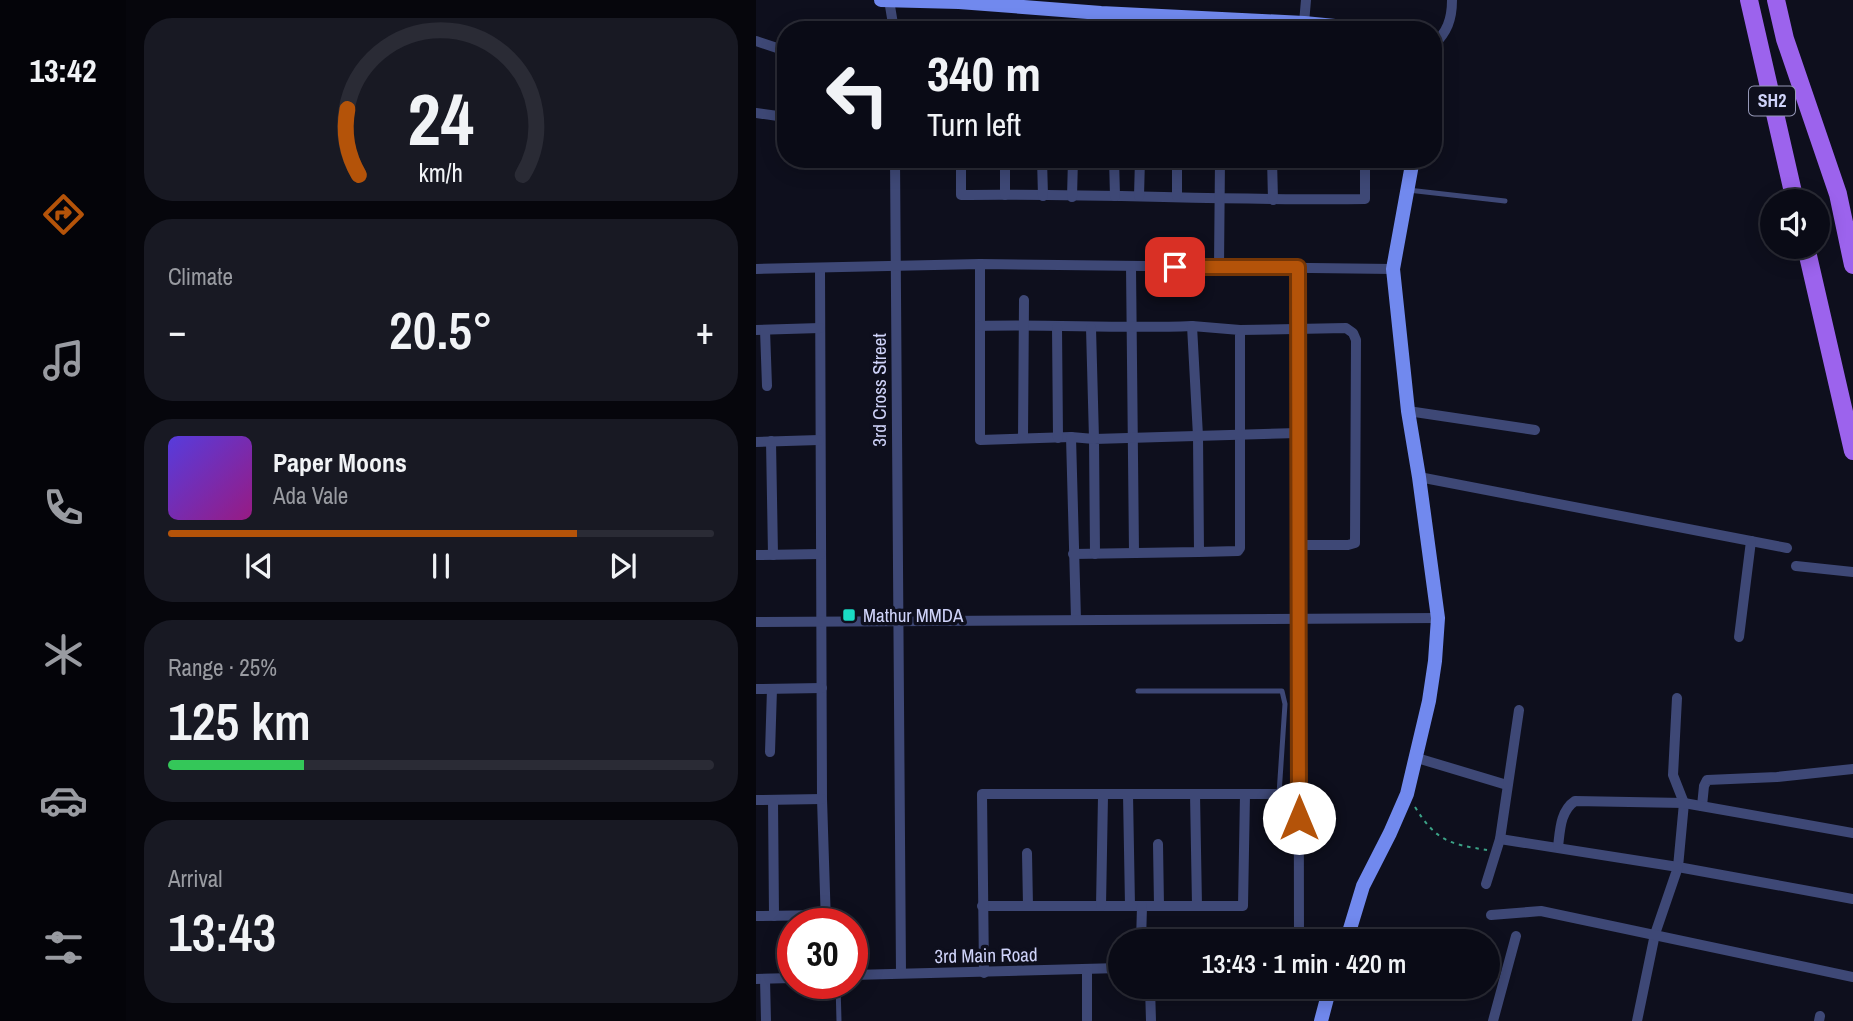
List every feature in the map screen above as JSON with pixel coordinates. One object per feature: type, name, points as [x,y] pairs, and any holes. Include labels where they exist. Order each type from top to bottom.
[{"type":"main road","name":"SH2","points":[[1749,0],[1792,189]]},
{"type":"main road","name":"SH2","points":[[1776,0],[1785,39],[1838,194],[1853,265]]},
{"type":"main road","points":[[1809,259],[1853,452]]},
{"type":"street","points":[[881,0],[1102,6],[1200,21]]},
{"type":"street","points":[[889,0],[894,21]]},
{"type":"street","points":[[1304,21],[1306,0]]},
{"type":"street","points":[[1442,37],[1452,16],[1452,0]]},
{"type":"street","points":[[756,41],[777,48]]},
{"type":"street","points":[[756,113],[777,114]]},
{"type":"street","name":"3rd Cross Street","points":[[895,168],[901,973]]},
{"type":"street","points":[[961,168],[961,195],[1177,196],[1273,200],[1365,200],[1365,168]]},
{"type":"street","points":[[1005,168],[1005,195]]},
{"type":"street","points":[[1042,168],[1043,196]]},
{"type":"street","points":[[1072,197],[1073,168]]},
{"type":"street","points":[[1114,168],[1115,196]]},
{"type":"street","points":[[1139,196],[1140,168]]},
{"type":"street","points":[[1177,168],[1177,196]]},
{"type":"street","points":[[1219,267],[1220,168]]},
{"type":"street","points":[[1272,168],[1273,200]]},
{"type":"street","points":[[1350,929],[1363,886],[1391,834],[1407,794],[1429,701],[1438,618],[1408,411],[1393,269],[1411,168]]},
{"type":"street","points":[[980,264],[980,440],[1071,437],[1134,439],[1298,433]]},
{"type":"street","points":[[756,269],[980,264],[1393,269]]},
{"type":"street","points":[[1131,266],[1134,554]]},
{"type":"street","points":[[1298,267],[1299,929]]},
{"type":"street","points":[[820,268],[822,799],[826,908]]},
{"type":"street","points":[[1023,438],[1024,300]]},
{"type":"street","points":[[981,326],[1192,326],[1240,330],[1346,328],[1353,332],[1356,340],[1355,543],[1298,545]]},
{"type":"street","points":[[1192,326],[1198,436],[1199,552]]},
{"type":"street","points":[[1057,327],[1058,438]]},
{"type":"street","points":[[767,386],[761,330],[820,328]]},
{"type":"street","points":[[1091,328],[1094,554]]},
{"type":"street","points":[[1073,554],[1238,551],[1240,330]]},
{"type":"street","points":[[1408,411],[1535,430]]},
{"type":"street","points":[[1071,437],[1076,620]]},
{"type":"street","points":[[756,442],[819,440]]},
{"type":"street","points":[[771,442],[773,555]]},
{"type":"street","points":[[1419,477],[1787,548]]},
{"type":"street","points":[[1740,637],[1751,541]]},
{"type":"street","points":[[756,555],[821,554]]},
{"type":"street","points":[[1796,566],[1853,572]]},
{"type":"street","points":[[756,622],[1438,618]]},
{"type":"street","points":[[756,689],[822,688]]},
{"type":"street","points":[[771,752],[772,689]]},
{"type":"street","points":[[1637,1021],[1655,934],[1678,867],[1684,803],[1673,775],[1676,698]]},
{"type":"street","points":[[1486,884],[1500,839],[1518,710]]},
{"type":"street","points":[[1417,758],[1507,785]]},
{"type":"street","points":[[1702,806],[1703,786],[1707,780],[1777,777],[1853,769]]},
{"type":"street","points":[[984,972],[982,794],[1299,794]]},
{"type":"street","points":[[1128,794],[1130,906]]},
{"type":"street","points":[[1195,794],[1197,906]]},
{"type":"street","points":[[982,906],[1243,906],[1245,794]]},
{"type":"street","points":[[1101,906],[1103,796]]},
{"type":"street","points":[[756,800],[822,799]]},
{"type":"street","points":[[773,800],[774,916]]},
{"type":"street","points":[[1558,847],[1564,815],[1576,801],[1684,803],[1853,833]]},
{"type":"street","points":[[1500,839],[1678,867],[1853,899]]},
{"type":"street","points":[[1158,844],[1159,906]]},
{"type":"street","points":[[1027,853],[1028,906]]},
{"type":"street","points":[[1142,906],[1142,929]]},
{"type":"street","points":[[1491,915],[1541,911],[1853,977]]},
{"type":"street","points":[[756,916],[777,916]]},
{"type":"street","points":[[1493,1021],[1516,936]]},
{"type":"street","name":"3rd Main Road","points":[[868,974],[1108,969]]},
{"type":"street","points":[[1087,971],[1087,1021]]},
{"type":"street","points":[[761,979],[766,1021]]},
{"type":"street","points":[[1150,999],[1150,1021]]},
{"type":"street","points":[[1321,1021],[1327,999]]},
{"type":"lane","points":[[1407,190],[1505,201]]},
{"type":"lane","points":[[1138,691],[1282,691],[1284,704],[1279,794]]},
{"type":"lane","points":[[838,999],[839,1021]]},
{"type":"path","points":[[1407,794],[1429,829],[1455,845],[1497,852]]},
{"type":"place","name":"Mathur MMDA","points":[[849,615]]},
{"type":"route","points":[[1175,267],[1298,267],[1299,818]]}]
